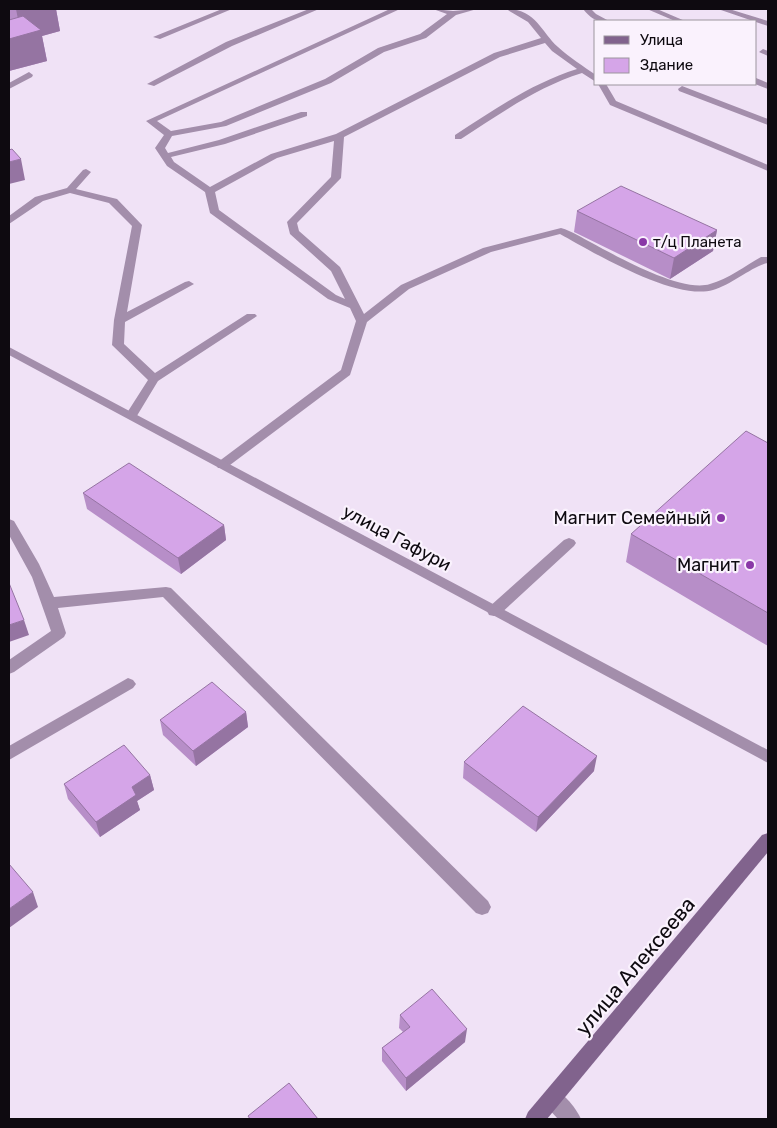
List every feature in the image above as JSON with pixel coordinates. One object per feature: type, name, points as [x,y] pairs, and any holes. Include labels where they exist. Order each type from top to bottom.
[{"type":"main road","name":"улица Алексеева","points":[[535,1119],[768,840]]},
{"type":"street","points":[[158,37],[228,9]]},
{"type":"street","points":[[150,84],[229,44],[315,9]]},
{"type":"street","points":[[396,9],[151,121],[168,134],[223,124],[328,81],[381,50],[423,36],[453,13],[472,9]]},
{"type":"street","points":[[437,9],[453,13]]},
{"type":"street","points":[[514,9],[538,26],[554,48],[594,78]]},
{"type":"street","points":[[587,9],[593,16],[603,20]]},
{"type":"street","points":[[651,9],[678,20]]},
{"type":"street","points":[[722,9],[756,20]]},
{"type":"street","points":[[210,191],[274,156],[339,136],[497,55],[548,39]]},
{"type":"street","points":[[458,136],[518,98],[555,79],[584,70]]},
{"type":"street","points":[[9,86],[29,75]]},
{"type":"street","points":[[603,85],[613,103],[768,168]]},
{"type":"street","points":[[682,90],[768,122]]},
{"type":"street","points":[[165,156],[222,142],[304,114]]},
{"type":"street","points":[[168,134],[160,148],[170,164],[210,191],[214,210],[332,297],[354,306]]},
{"type":"street","points":[[339,136],[336,178],[292,222],[294,232],[336,269],[362,321]]},
{"type":"street","points":[[70,190],[86,172]]},
{"type":"street","points":[[9,221],[39,199],[70,190],[113,201],[137,225],[120,320],[118,345],[154,379]]},
{"type":"street","points":[[222,465],[346,372],[362,321],[405,287],[487,250],[561,231],[640,271],[685,287],[709,289],[768,260]]},
{"type":"street","points":[[120,320],[188,284]]},
{"type":"street","points":[[132,416],[154,379],[251,316]]},
{"type":"street","name":"улица Гафури","points":[[9,350],[768,757]]},
{"type":"street","points":[[9,524],[32,561],[51,603],[59,633],[9,668]]},
{"type":"street","points":[[494,611],[569,543]]},
{"type":"street","points":[[51,603],[166,592],[482,906]]},
{"type":"street","points":[[9,754],[128,684]]},
{"type":"street","points":[[553,1099],[571,1119]]},
{"type":"building","points":[[23,16],[41,30],[9,39],[9,20]]},
{"type":"building","points":[[12,149],[21,159],[9,162],[9,150]]},
{"type":"building","points":[[621,186],[717,230],[674,258],[577,211]]},
{"type":"building","name":"Магнит Семейный","points":[[746,431],[768,443],[768,613],[631,534]]},
{"type":"building","points":[[129,463],[224,525],[178,558],[83,493]]},
{"type":"building","points":[[9,583],[24,620],[9,625]]},
{"type":"building","points":[[212,682],[246,712],[193,751],[160,720]]},
{"type":"building","points":[[523,706],[597,756],[538,817],[464,762]]},
{"type":"building","points":[[124,745],[150,775],[132,787],[136,795],[96,822],[64,784]]},
{"type":"building","points":[[9,864],[33,892],[9,909]]},
{"type":"building","points":[[432,989],[467,1029],[406,1078],[382,1048],[410,1027],[400,1015]]},
{"type":"building","points":[[289,1083],[318,1119],[250,1119],[248,1116]]},
{"type":"place","name":"т/ц Планета","points":[[643,242]]},
{"type":"place","name":"Магнит Семейный","points":[[721,518]]},
{"type":"place","name":"Магнит","points":[[750,565]]}]
